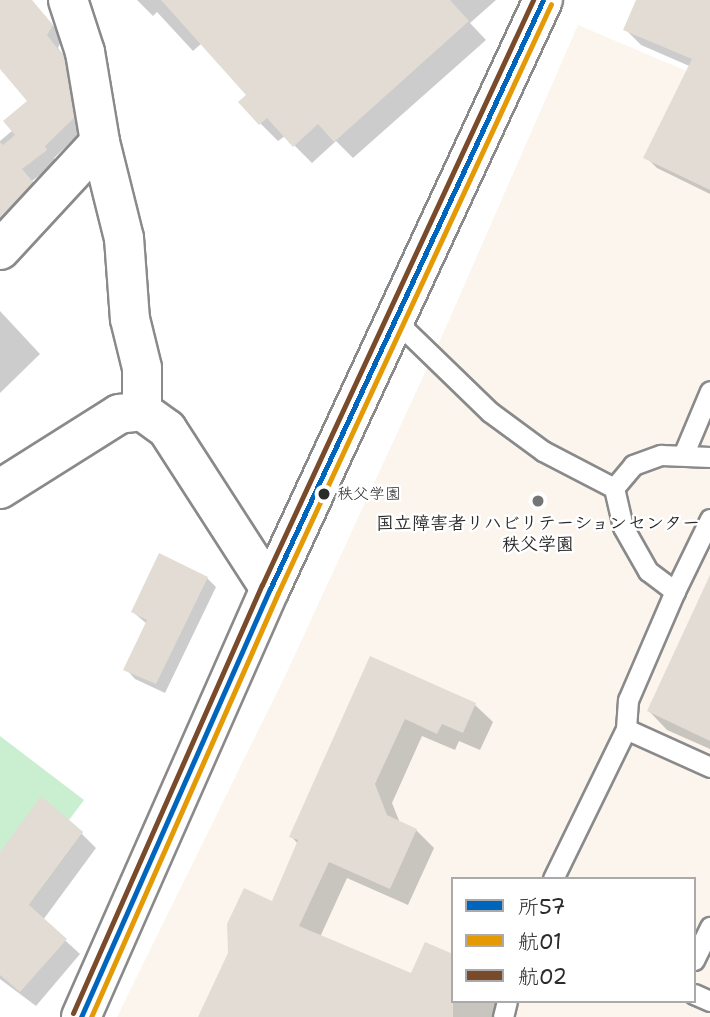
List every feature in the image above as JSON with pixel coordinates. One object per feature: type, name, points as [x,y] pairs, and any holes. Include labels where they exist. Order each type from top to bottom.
[{"type":"street","points":[[68,0],[85,52],[100,142],[124,238],[130,319],[142,368],[142,411]]},
{"type":"street","points":[[81,1017],[270,589],[543,0]]},
{"type":"street","points":[[0,250],[100,142]]},
{"type":"street","points":[[0,489],[119,414],[142,411],[167,429],[270,589]]},
{"type":"lane","points":[[396,321],[490,412],[543,451],[614,488],[623,527],[648,571],[675,591]]},
{"type":"lane","points":[[684,453],[710,391]]},
{"type":"lane","points":[[614,488],[633,465],[661,455],[684,453],[710,457]]},
{"type":"lane","points":[[554,877],[626,729],[628,700],[675,591],[710,519]]},
{"type":"lane","points":[[626,729],[710,767]]},
{"type":"lane","points":[[696,957],[710,927]]},
{"type":"shaded area","name":"国立障害者リハビリテーションセンター 秩父学園","points":[[578,25],[710,81],[710,1017],[117,1017],[286,674],[446,327]]},
{"type":"green space","points":[[0,736],[84,800],[69,820],[83,832],[24,912],[0,926]]},
{"type":"building","points":[[0,0],[32,0],[53,25],[47,35],[64,57],[74,118],[45,146],[47,150],[22,169],[33,182],[0,218],[0,142],[3,145],[15,135],[3,121],[27,101],[0,69]]},
{"type":"building","points":[[161,0],[450,0],[469,21],[334,142],[318,124],[293,147],[267,118],[259,125],[238,102],[246,95]]},
{"type":"building","points":[[636,0],[710,0],[710,190],[643,158],[692,59],[623,30]]},
{"type":"building","points":[[159,553],[208,577],[156,684],[123,670],[147,620],[131,612]]},
{"type":"building","points":[[710,575],[710,741],[647,711]]},
{"type":"building","points":[[370,656],[476,703],[463,733],[442,724],[437,734],[405,719],[375,784],[387,815],[417,829],[390,889],[329,862],[299,926],[411,973],[425,942],[451,953],[453,1017],[198,1017],[228,953],[227,924],[244,888],[272,901],[298,840],[289,837]]},
{"type":"building","points":[[41,796],[83,832],[29,905],[67,939],[20,992],[0,975],[0,852]]},
{"type":"transit line","name":"航02","points":[[73,1013],[262,585],[533,0]]},
{"type":"transit line","name":"所57","points":[[81,1017],[270,589],[543,0]]},
{"type":"transit line","name":"航01","points":[[91,1017],[278,593],[551,4]]},
{"type":"place","name":"秩父学園","points":[[324,494]]},
{"type":"place","name":"国立障害者リハビリテーションセンター 秩父学園","points":[[538,501]]}]
